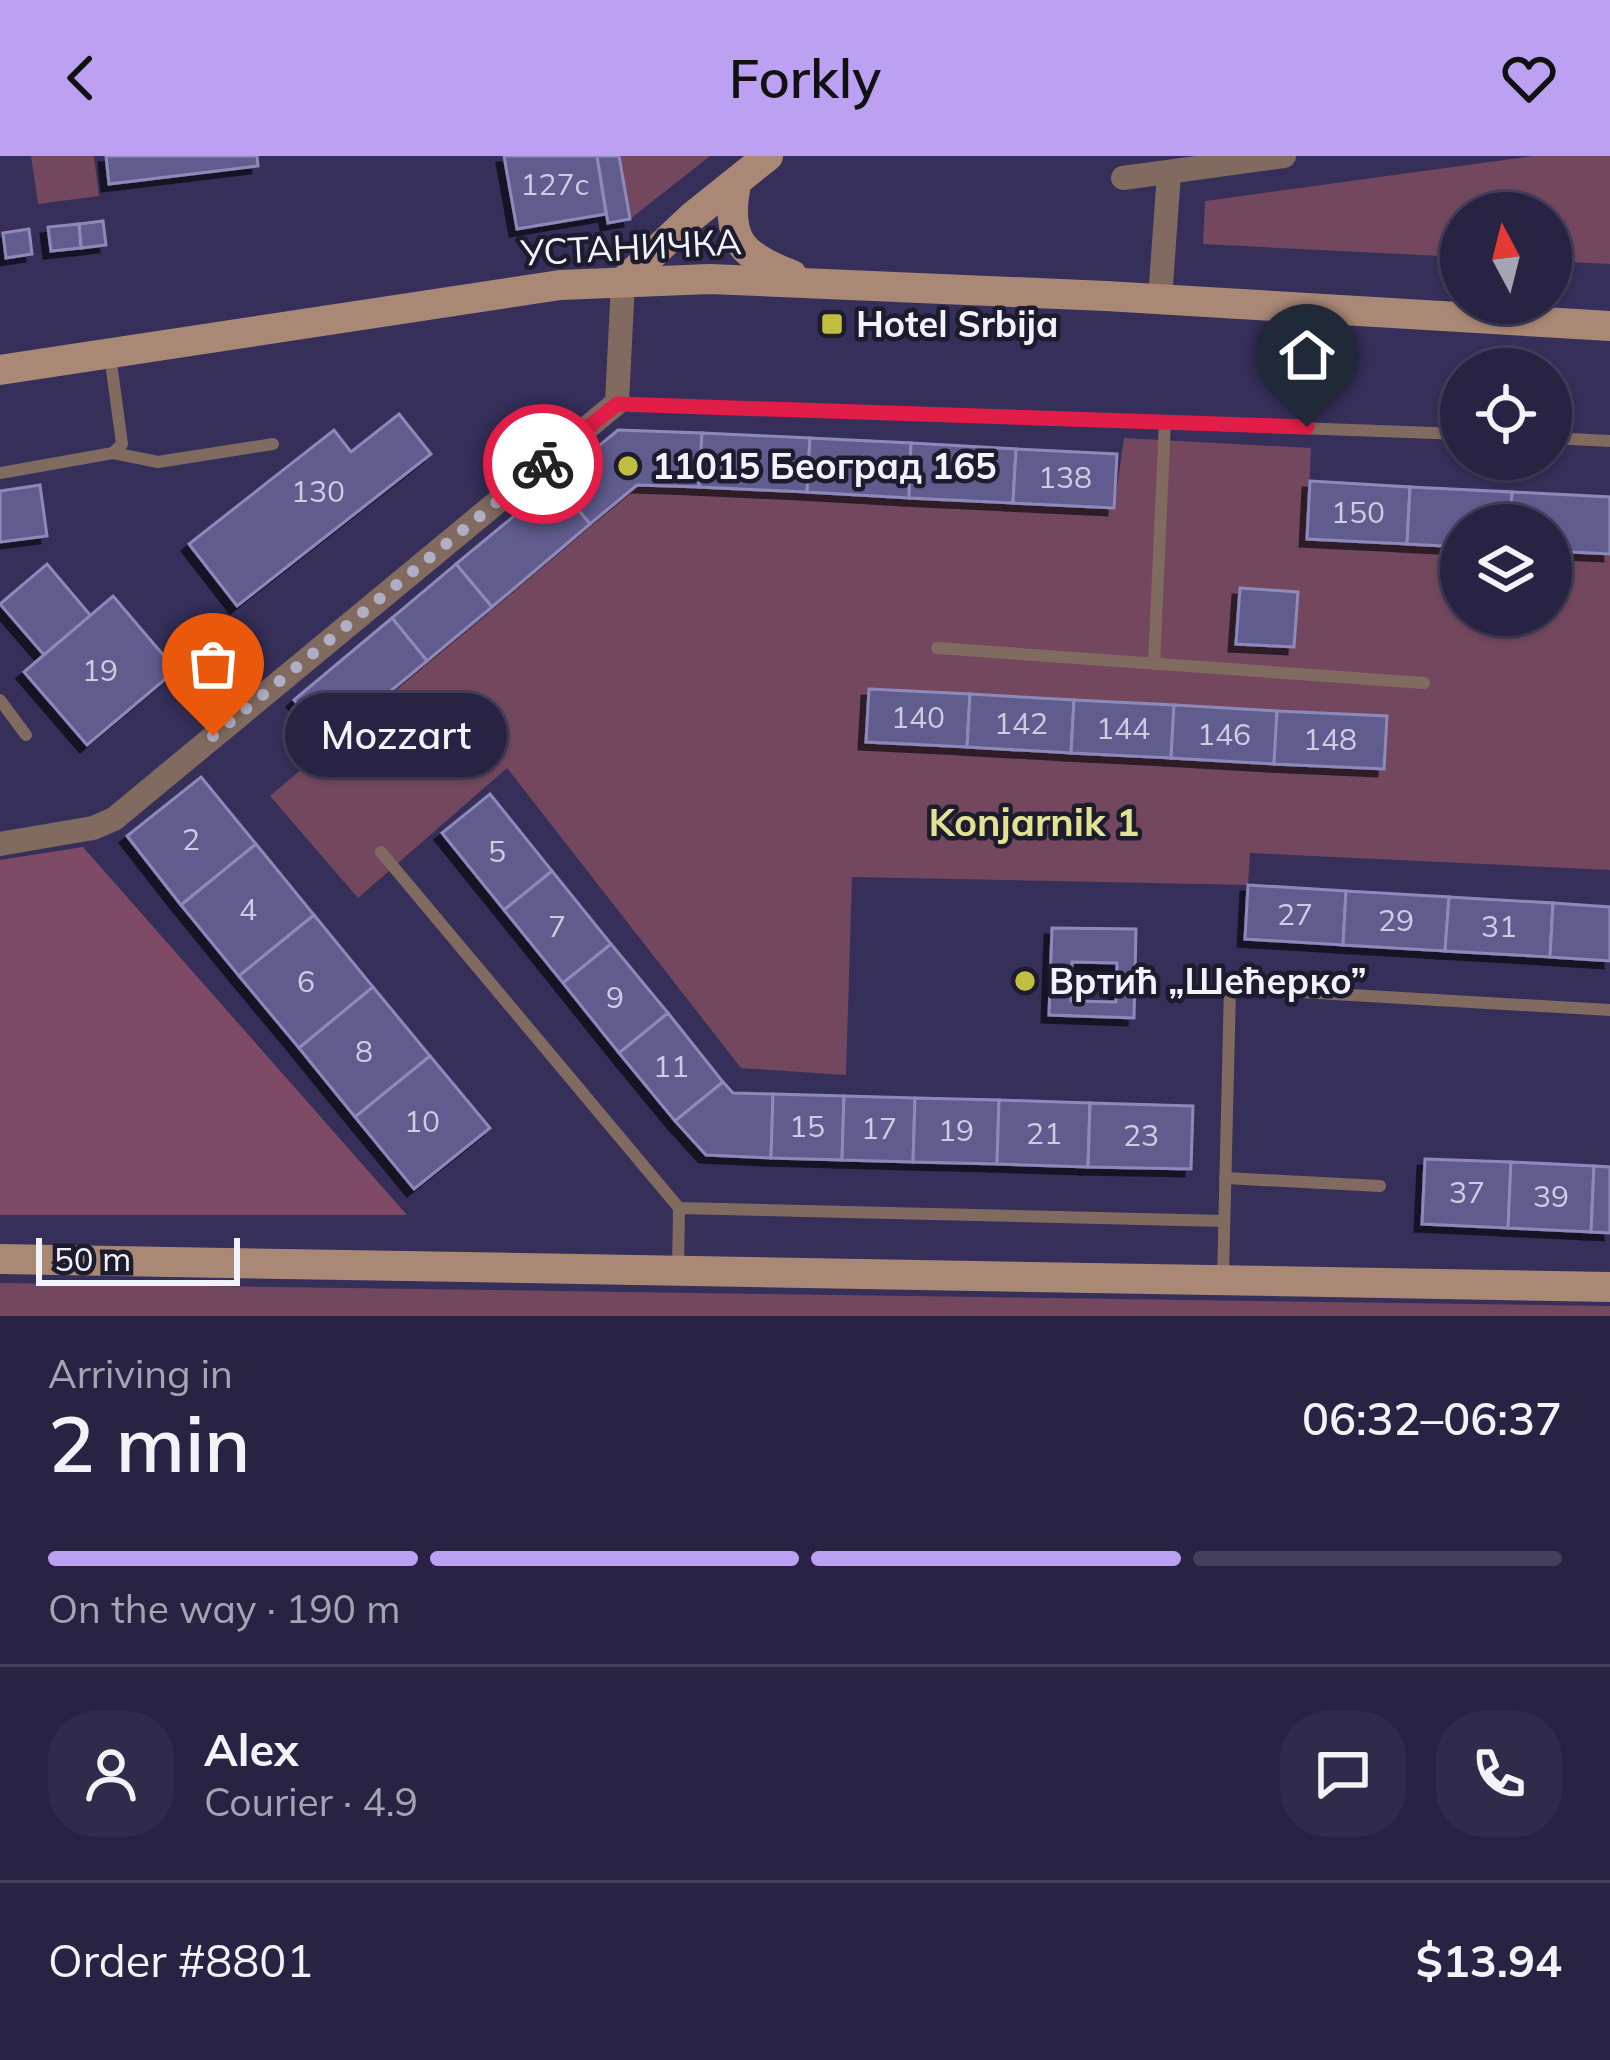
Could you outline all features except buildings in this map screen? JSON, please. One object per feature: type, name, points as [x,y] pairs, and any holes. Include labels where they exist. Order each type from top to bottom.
[{"type":"street","points":[[0,844],[93,828],[114,819],[617,404],[623,282],[693,216],[768,156]]},
{"type":"street","points":[[1123,178],[1284,156]]},
{"type":"street","points":[[1160,299],[1168,173]]},
{"type":"street","points":[[736,184],[733,226],[747,254],[809,282]]},
{"type":"street","name":"УСТАНИЧКА","points":[[0,370],[490,294],[623,282],[809,282],[1610,326]]},
{"type":"street","points":[[0,1259],[1610,1287]]},
{"type":"lane","points":[[110,354],[122,444],[113,452]]},
{"type":"lane","points":[[617,404],[1440,433]]},
{"type":"lane","points":[[1154,664],[1166,421]]},
{"type":"lane","points":[[1572,439],[1610,441]]},
{"type":"lane","points":[[0,473],[113,452],[158,463],[273,444]]},
{"type":"lane","points":[[937,648],[1424,683]]},
{"type":"lane","points":[[0,700],[26,734]]},
{"type":"lane","points":[[380,852],[679,1208],[678,1269]]},
{"type":"lane","points":[[1222,1278],[1230,988],[1610,1010]]},
{"type":"lane","points":[[1225,1178],[1380,1186]]},
{"type":"lane","points":[[679,1208],[1224,1221]]},
{"type":"shaded area","points":[[31,156],[94,156],[99,196],[38,204]]},
{"type":"shaded area","points":[[619,156],[710,156],[630,219]]},
{"type":"shaded area","points":[[1533,156],[1610,156],[1610,264],[1572,262],[1572,192],[1440,192],[1440,256],[1203,244],[1205,201]]},
{"type":"shaded area","points":[[1124,438],[1311,448],[1307,539],[1440,546],[1440,636],[1572,636],[1572,552],[1610,554],[1610,870],[1250,853],[1248,885],[852,877],[846,1075],[741,1068],[507,768],[358,898],[270,796],[637,485],[1114,508]]},
{"type":"shaded area","points":[[83,847],[407,1215],[0,1215],[0,860]]},
{"type":"shaded area","points":[[0,1283],[1610,1306],[1610,1316],[0,1316]]},
{"type":"way so far","points":[[213,736],[543,464]]},
{"type":"place","name":"Hotel Srbija","points":[[832,324]]},
{"type":"place","name":"11015 Београд 165","points":[[628,466]]},
{"type":"place","name":"Mozzart","points":[[213,736]]},
{"type":"place","name":"Вртић „Шећерко”","points":[[1025,981]]},
{"type":"district","name":"Konjarnik 1","points":[[1034,822]]},
{"type":"route","points":[[543,464],[617,404],[1307,427]]}]
